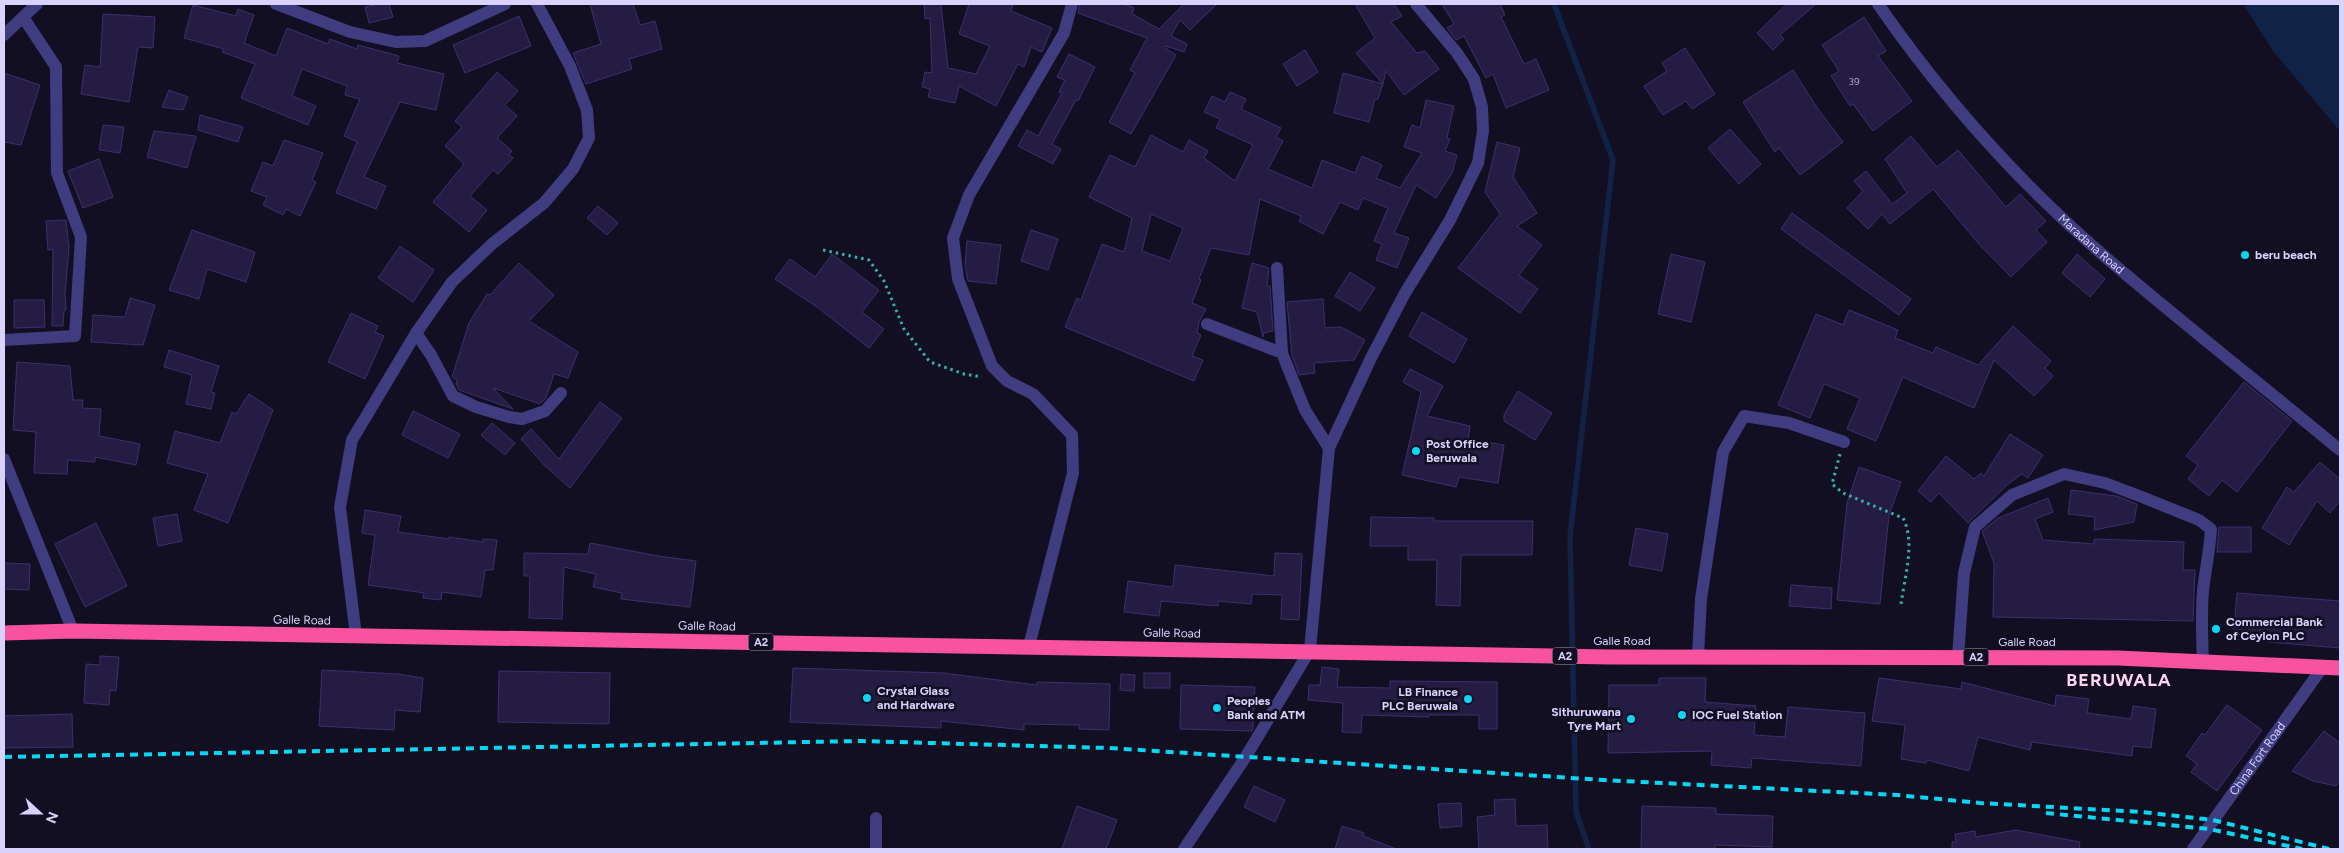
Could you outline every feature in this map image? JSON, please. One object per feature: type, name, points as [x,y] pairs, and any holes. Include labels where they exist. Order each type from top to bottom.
[{"type":"highway","name":"Galle Road","points":[[4,633],[74,632],[1310,650],[1611,657],[2118,658],[2340,668]]},
{"type":"street","points":[[6,29],[37,4]]},
{"type":"street","points":[[276,4],[350,32],[396,42],[425,41],[505,4]]},
{"type":"street","points":[[356,636],[340,507],[352,440],[416,333],[452,282],[492,244],[544,202],[573,169],[589,138],[587,110],[570,66],[537,4]]},
{"type":"street","points":[[1029,646],[1073,473],[1072,435],[1033,394],[1007,381],[992,366],[958,279],[953,238],[969,196],[1064,33],[1072,4]]},
{"type":"street","points":[[1184,849],[1245,758],[1310,650],[1329,448],[1371,358],[1405,292],[1450,220],[1478,163],[1483,131],[1482,107],[1474,79],[1458,53],[1416,4]]},
{"type":"street","name":"Maradana Road","points":[[1878,4],[1921,65],[1972,125],[2038,194],[2109,260],[2340,450]]},
{"type":"street","points":[[4,340],[76,336],[81,237],[57,173],[56,67],[23,17]]},
{"type":"street","points":[[1277,268],[1282,353],[1305,410],[1329,448]]},
{"type":"street","points":[[1207,324],[1282,353]]},
{"type":"street","points":[[416,333],[453,396],[476,407],[509,417],[522,418],[545,411],[561,393]]},
{"type":"street","points":[[1698,656],[1701,599],[1723,452],[1744,416],[1789,423],[1844,442]]},
{"type":"street","points":[[4,459],[74,632]]},
{"type":"street","points":[[1958,657],[1964,573],[1975,527],[2012,496],[2064,474],[2105,483],[2199,520],[2211,529],[2209,557],[2203,590],[2201,629],[2204,662]]},
{"type":"street","name":"China Fort Road","points":[[2193,849],[2322,668]]},
{"type":"street","points":[[876,818],[876,849]]},
{"type":"path","points":[[823,250],[870,260],[884,281],[904,328],[930,362],[964,374],[1007,381]]},
{"type":"path","points":[[1844,442],[1832,484],[1843,493],[1904,518],[1909,528],[1901,605]]},
{"type":"water","points":[[2243,4],[2340,4],[2340,131],[2273,51]]},
{"type":"building","points":[[389,4],[393,17],[369,23],[365,7]]},
{"type":"building","points":[[590,4],[633,4],[640,25],[655,21],[662,49],[629,59],[632,69],[586,84],[573,53],[601,44]]},
{"type":"building","points":[[924,4],[941,4],[948,68],[976,74],[990,46],[959,34],[969,4],[1013,4],[1011,11],[1052,28],[1042,52],[1031,47],[1024,67],[1018,64],[996,106],[959,86],[955,103],[928,97],[930,89],[922,87],[925,72],[932,73],[930,18],[925,19]]},
{"type":"building","points":[[1080,4],[1124,4],[1134,8],[1132,14],[1159,29],[1184,4],[1217,4],[1190,30],[1180,20],[1171,36],[1187,44],[1184,52],[1166,46],[1165,48],[1176,55],[1131,134],[1109,122],[1135,73],[1130,70],[1147,38],[1078,13]]},
{"type":"building","points":[[1355,4],[1394,4],[1402,16],[1391,22],[1417,53],[1425,51],[1439,69],[1404,95],[1386,71],[1383,84],[1356,53],[1375,38]]},
{"type":"building","points":[[1442,4],[1500,4],[1505,15],[1501,17],[1524,64],[1536,59],[1549,90],[1506,108],[1493,74],[1486,78],[1464,36],[1456,40],[1447,28],[1454,24]]},
{"type":"building","points":[[1787,4],[1816,4],[1780,35],[1784,39],[1773,50],[1757,33]]},
{"type":"building","points":[[193,5],[236,16],[238,9],[254,15],[244,43],[276,56],[287,28],[328,44],[330,39],[357,49],[358,45],[399,56],[397,63],[444,74],[436,110],[400,102],[364,177],[386,186],[376,209],[336,193],[357,142],[344,136],[360,99],[345,95],[347,86],[302,69],[292,96],[316,106],[308,125],[241,98],[255,64],[222,52],[224,49],[184,38]]},
{"type":"building","points":[[103,14],[155,17],[153,48],[138,47],[129,102],[81,94],[85,65],[100,67]]},
{"type":"building","points":[[519,16],[531,46],[465,73],[453,45]]},
{"type":"building","points":[[1864,17],[1886,51],[1878,56],[1912,101],[1873,131],[1853,104],[1850,106],[1831,76],[1839,71],[1822,45]]},
{"type":"building","points":[[1685,48],[1715,94],[1692,109],[1686,101],[1663,115],[1644,86],[1667,71],[1662,63]]},
{"type":"building","points":[[1305,50],[1318,72],[1297,86],[1283,64]]},
{"type":"building","points":[[1069,54],[1095,67],[1078,101],[1076,100],[1052,144],[1061,149],[1053,164],[1018,146],[1027,130],[1038,136],[1062,93],[1059,92],[1065,80],[1057,77]]},
{"type":"building","points":[[1793,70],[1818,109],[1843,142],[1800,175],[1779,148],[1775,152],[1743,102]]},
{"type":"building","points":[[497,72],[518,91],[505,105],[517,116],[497,138],[512,151],[509,155],[513,158],[498,174],[493,170],[470,196],[487,210],[469,232],[433,202],[464,164],[445,146],[462,127],[455,121]]},
{"type":"building","points":[[4,73],[40,85],[21,145],[4,142]]},
{"type":"building","points":[[1343,73],[1383,84],[1378,99],[1375,99],[1369,122],[1334,113]]},
{"type":"building","points":[[169,90],[188,97],[183,110],[162,107]]},
{"type":"building","points":[[1230,92],[1246,99],[1241,109],[1281,128],[1276,137],[1283,141],[1268,169],[1312,188],[1322,160],[1355,173],[1362,156],[1382,165],[1376,178],[1400,188],[1422,153],[1404,147],[1412,125],[1420,128],[1426,100],[1454,106],[1447,138],[1450,139],[1445,151],[1457,155],[1452,173],[1436,198],[1416,185],[1394,233],[1409,238],[1397,268],[1376,260],[1382,244],[1374,241],[1388,208],[1363,198],[1358,210],[1340,202],[1323,234],[1299,221],[1301,216],[1260,199],[1249,255],[1211,248],[1199,279],[1201,280],[1192,303],[1206,309],[1199,322],[1197,333],[1201,335],[1192,356],[1203,360],[1194,381],[1065,327],[1077,298],[1081,300],[1102,244],[1124,252],[1132,218],[1089,197],[1110,155],[1135,167],[1151,135],[1183,152],[1189,140],[1208,151],[1204,158],[1235,181],[1253,145],[1216,128],[1220,119],[1204,112],[1212,96],[1225,102]],"holes":[[[1151,214],[1183,228],[1170,261],[1142,251]]]},
{"type":"building","points":[[200,115],[243,127],[238,142],[198,130]]},
{"type":"building","points":[[103,125],[124,127],[120,153],[99,150]]},
{"type":"building","points":[[1730,129],[1761,164],[1739,184],[1708,148]]},
{"type":"building","points":[[154,131],[196,136],[187,168],[147,157]]},
{"type":"building","points":[[1911,136],[1937,167],[1958,150],[2006,207],[2020,194],[2046,221],[2036,230],[2047,242],[2011,277],[1978,243],[1933,189],[1890,224],[1882,214],[1868,229],[1847,208],[1863,191],[1854,181],[1866,171],[1892,204],[1907,193],[1885,159]]},
{"type":"building","points":[[284,140],[323,153],[312,180],[316,182],[300,216],[286,209],[283,215],[263,205],[267,197],[251,191],[263,162],[273,166]]},
{"type":"building","points":[[1497,142],[1520,148],[1513,177],[1537,213],[1517,226],[1542,245],[1519,275],[1538,289],[1520,313],[1458,268],[1500,214],[1485,192]]},
{"type":"building","points":[[99,159],[113,197],[83,208],[68,171]]},
{"type":"building","points":[[598,206],[618,223],[607,235],[587,218]]},
{"type":"building","points":[[1792,213],[1911,299],[1899,315],[1781,229]]},
{"type":"building","points":[[66,220],[69,248],[65,294],[66,310],[64,311],[63,326],[52,326],[53,249],[48,250],[46,221]]},
{"type":"building","points":[[192,230],[255,252],[246,282],[207,269],[199,299],[169,290]]},
{"type":"building","points":[[1031,230],[1058,239],[1048,270],[1021,261]]},
{"type":"building","points":[[967,241],[1001,245],[996,284],[968,281],[965,265]]},
{"type":"building","points":[[400,246],[434,270],[413,302],[378,278]]},
{"type":"building","points":[[832,254],[879,290],[862,312],[884,329],[869,348],[817,307],[775,279],[790,259],[815,277]]},
{"type":"building","points":[[1671,254],[1705,262],[1691,322],[1658,314]]},
{"type":"building","points":[[2077,254],[2105,279],[2090,297],[2062,273]]},
{"type":"building","points":[[519,263],[554,295],[529,321],[578,352],[568,378],[554,374],[546,398],[540,404],[493,388],[513,409],[459,390],[456,384],[457,380],[452,377],[469,323],[487,294],[490,295]]},
{"type":"building","points":[[1252,263],[1269,268],[1267,286],[1270,286],[1273,331],[1264,333],[1263,337],[1257,312],[1242,308]]},
{"type":"building","points":[[1350,272],[1375,288],[1360,311],[1335,296]]},
{"type":"building","points":[[130,298],[155,305],[143,345],[91,342],[93,315],[125,317]]},
{"type":"building","points":[[1323,299],[1325,328],[1341,327],[1365,340],[1354,360],[1314,363],[1315,373],[1299,375],[1292,355],[1287,302]]},
{"type":"building","points":[[14,300],[44,300],[45,327],[14,328]]},
{"type":"building","points":[[1849,310],[1898,330],[1895,338],[1933,353],[1936,347],[1978,365],[2013,326],[2051,361],[2045,368],[2053,376],[2034,396],[1994,360],[1974,408],[1903,377],[1876,441],[1847,429],[1860,398],[1824,384],[1810,418],[1778,405],[1816,314],[1843,325]]},
{"type":"building","points":[[1422,312],[1467,339],[1454,363],[1409,336]]},
{"type":"building","points":[[351,313],[378,326],[375,332],[384,336],[365,379],[328,362]]},
{"type":"building","points":[[169,350],[219,366],[211,392],[215,393],[211,409],[186,404],[192,375],[164,367]]},
{"type":"building","points":[[17,362],[70,366],[73,400],[83,400],[82,408],[101,409],[99,436],[140,444],[136,465],[95,457],[95,462],[68,460],[67,474],[34,473],[36,432],[13,430]]},
{"type":"building","points":[[1410,369],[1443,386],[1427,416],[1470,426],[1468,439],[1504,445],[1498,483],[1459,477],[1456,487],[1402,475],[1421,392],[1403,382]]},
{"type":"building","points":[[2244,382],[2292,421],[2237,492],[2222,480],[2209,496],[2188,479],[2198,465],[2186,456]]},
{"type":"building","points":[[1518,391],[1552,413],[1535,440],[1504,421],[1504,415]]},
{"type":"building","points":[[249,394],[273,410],[228,523],[194,510],[208,474],[167,463],[175,431],[220,443],[232,412],[236,414]]},
{"type":"building","points":[[600,402],[622,418],[570,488],[545,466],[521,439],[531,429],[559,459]]},
{"type":"building","points":[[413,411],[460,434],[448,458],[402,435]]},
{"type":"building","points":[[492,423],[515,443],[505,455],[481,435]]},
{"type":"building","points":[[2010,434],[2043,455],[2028,478],[2022,474],[2008,484],[1968,523],[1939,493],[1931,502],[1918,491],[1946,456],[1974,479],[1981,473],[1984,476]]},
{"type":"building","points":[[2320,462],[2340,479],[2340,501],[2330,513],[2317,501],[2289,545],[2262,528],[2287,487],[2294,492]]},
{"type":"building","points":[[1859,467],[1901,482],[1889,515],[1880,604],[1837,600],[1847,503]]},
{"type":"building","points":[[2071,490],[2116,496],[2137,504],[2134,522],[2094,530],[2095,517],[2068,514]]},
{"type":"building","points":[[2048,498],[2053,512],[2035,519],[2043,540],[2094,544],[2094,539],[2184,542],[2183,570],[2195,570],[2193,621],[1993,617],[1994,563],[1982,531],[1998,518]]},
{"type":"building","points":[[365,510],[401,516],[398,532],[483,542],[483,539],[497,540],[493,570],[485,570],[481,597],[442,592],[441,600],[423,598],[424,593],[368,585],[375,535],[362,533]]},
{"type":"building","points":[[177,514],[182,541],[158,546],[153,518]]},
{"type":"building","points":[[1371,517],[1434,518],[1434,521],[1533,521],[1532,555],[1461,555],[1460,606],[1436,605],[1437,560],[1408,560],[1408,546],[1370,546]]},
{"type":"building","points":[[96,523],[127,586],[85,607],[55,544]]},
{"type":"building","points":[[2219,527],[2251,527],[2251,552],[2217,552]]},
{"type":"building","points":[[1636,528],[1668,534],[1662,571],[1629,565]]},
{"type":"building","points":[[590,543],[696,561],[690,607],[621,599],[622,593],[593,587],[596,574],[564,567],[562,619],[529,618],[530,576],[524,576],[524,553],[588,554]]},
{"type":"building","points":[[1275,553],[1302,554],[1299,620],[1281,619],[1282,595],[1252,594],[1251,604],[1218,601],[1218,606],[1161,601],[1159,616],[1124,612],[1128,581],[1173,587],[1175,565],[1274,576]]},
{"type":"building","points":[[4,563],[30,564],[29,590],[4,589]]},
{"type":"building","points":[[1791,585],[1832,588],[1831,609],[1789,606]]},
{"type":"building","points":[[2237,593],[2340,601],[2340,648],[2233,639]]},
{"type":"building","points":[[100,656],[119,657],[116,691],[110,690],[109,705],[84,703],[86,664],[100,665]]},
{"type":"building","points":[[1322,667],[1339,669],[1337,687],[1390,688],[1390,681],[1497,682],[1497,729],[1479,729],[1479,715],[1429,715],[1429,717],[1362,715],[1361,733],[1342,732],[1343,703],[1308,700],[1309,685],[1320,685]]},
{"type":"building","points":[[793,668],[943,673],[1037,685],[1037,682],[1110,684],[1109,730],[1079,729],[1079,725],[1024,724],[1024,730],[941,721],[941,728],[790,722]]},
{"type":"building","points":[[322,670],[398,674],[423,678],[420,712],[395,710],[394,730],[319,726]]},
{"type":"building","points":[[499,671],[610,673],[609,724],[498,722]]},
{"type":"building","points":[[1144,673],[1170,673],[1170,688],[1144,688]]},
{"type":"building","points":[[1121,674],[1135,675],[1134,691],[1120,690]]},
{"type":"building","points":[[1659,678],[1706,678],[1705,702],[1756,706],[1754,735],[1785,737],[1788,707],[1865,713],[1861,766],[1752,758],[1751,768],[1711,765],[1712,751],[1608,753],[1609,685],[1659,685]]},
{"type":"building","points":[[1879,678],[1961,689],[1962,682],[2055,706],[2056,695],[2089,699],[2087,713],[2131,719],[2133,706],[2156,709],[2151,748],[2133,746],[2132,756],[2032,742],[2030,750],[1978,737],[1969,771],[1927,760],[1926,763],[1901,759],[1905,725],[1872,721]]},
{"type":"building","name":"Peoples Bank and ATM","points":[[1181,685],[1255,687],[1252,731],[1180,729]]},
{"type":"building","points":[[2227,705],[2262,730],[2217,791],[2191,772],[2197,764],[2186,756],[2202,733],[2205,735]]},
{"type":"building","points":[[72,714],[73,747],[4,748],[4,716]]},
{"type":"building","points":[[2324,731],[2340,743],[2340,781],[2336,786],[2313,781],[2292,771]]},
{"type":"building","points":[[1254,786],[1285,800],[1275,822],[1244,807]]},
{"type":"building","points":[[1515,799],[1516,826],[1547,825],[1548,849],[1479,849],[1477,817],[1495,815],[1494,800]]},
{"type":"building","points":[[1461,803],[1462,826],[1440,828],[1438,804]]},
{"type":"building","points":[[1077,806],[1117,820],[1106,849],[1062,849]]},
{"type":"building","points":[[1642,806],[1716,808],[1716,814],[1773,816],[1772,847],[1715,845],[1715,849],[1641,849]]},
{"type":"building","points":[[1342,826],[1364,833],[1363,836],[1396,849],[1335,849]]},
{"type":"building","points":[[2016,830],[2080,842],[2079,849],[1952,849],[1952,842],[1956,842],[1955,834],[1975,831],[1976,837]]},
{"type":"waterway","points":[[1554,4],[1613,160],[1570,536],[1576,812],[1589,849]]},
{"type":"railway","points":[[4,757],[861,741],[1109,748],[1603,780],[1897,795],[1980,803],[2142,812],[2213,820],[2329,849]]},
{"type":"railway","points":[[2046,813],[2209,829],[2302,849]]},
{"type":"place","name":"beru beach","points":[[2245,255]]},
{"type":"place","name":"Post Office Beruwala","points":[[1416,451]]},
{"type":"place","name":"Commercial Bank of Ceylon PLC","points":[[2216,629]]},
{"type":"place","name":"Crystal Glass and Hardware","points":[[867,698]]},
{"type":"place","name":"LB Finance PLC Beruwala","points":[[1468,699]]},
{"type":"place","name":"Peoples Bank and ATM","points":[[1217,708]]},
{"type":"place","name":"IOC Fuel Station","points":[[1682,715]]},
{"type":"place","name":"Sithuruwana Tyre Mart","points":[[1631,719]]},
{"type":"district","name":"BERUWALA","points":[[2119,680]]}]
